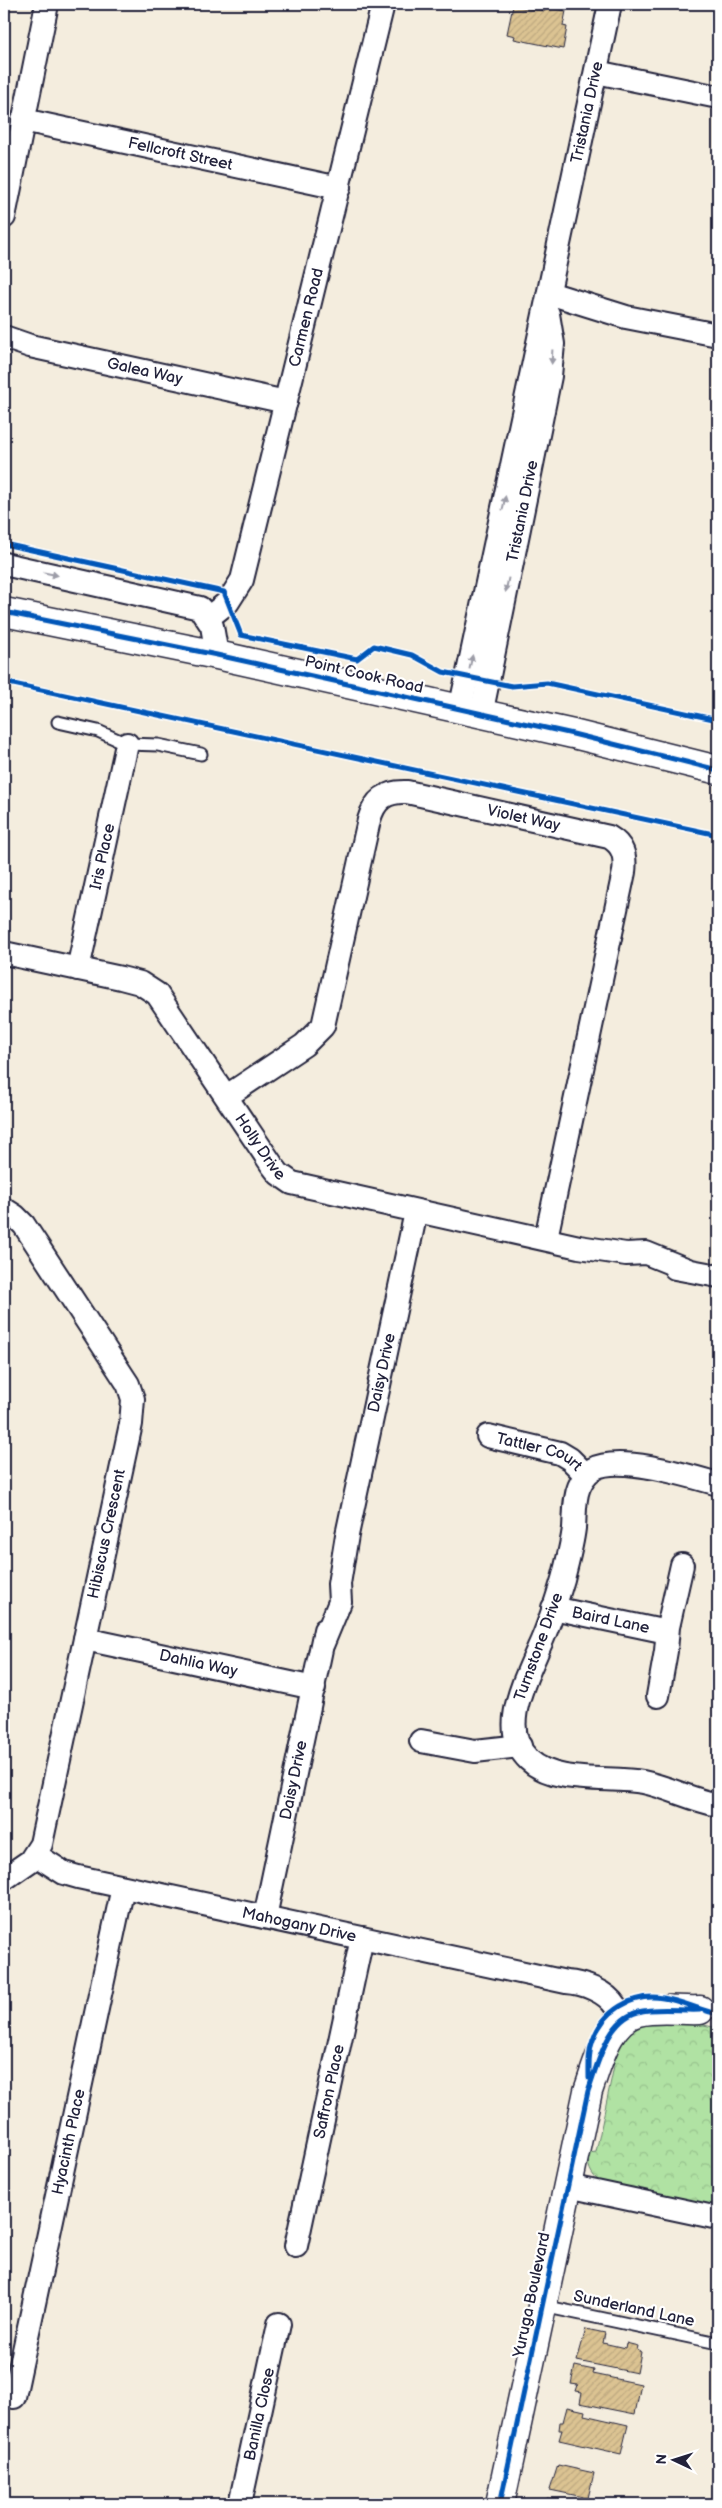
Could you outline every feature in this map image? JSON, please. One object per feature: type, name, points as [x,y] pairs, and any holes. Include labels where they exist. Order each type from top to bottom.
[{"type":"main road","name":"Point Cook Road","points":[[4,612],[217,655],[718,770]]},
{"type":"main road","points":[[614,2016],[624,2003],[649,1997],[671,2000],[709,2012]]},
{"type":"main road","name":"Yuruga Boulevard","points":[[500,2504],[588,2091],[592,2041],[614,2016]]},
{"type":"street","points":[[4,217],[47,4]]},
{"type":"street","name":"Carmen Road","points":[[208,618],[228,602],[242,580],[383,4]]},
{"type":"street","name":"Tristania Drive","points":[[470,712],[538,334],[548,301],[610,4]]},
{"type":"street","points":[[596,72],[718,97]]},
{"type":"street","name":"Fellcroft Street","points":[[23,120],[339,188]]},
{"type":"street","points":[[548,301],[718,335]]},
{"type":"street","name":"Galea Way","points":[[4,337],[30,346],[286,402]]},
{"type":"street","points":[[4,564],[200,608],[212,626],[217,655]]},
{"type":"street","name":"Iris Place","points":[[78,969],[127,744]]},
{"type":"street","name":"Violet Way","points":[[227,1096],[304,1045],[323,1026],[370,815],[381,797],[393,792],[407,792],[609,837],[620,846],[624,853],[624,872],[546,1238]]},
{"type":"street","name":"Holly Drive","points":[[4,953],[140,983],[157,994],[272,1166],[286,1180],[302,1187],[580,1246],[626,1254],[646,1253],[688,1270],[718,1276]]},
{"type":"street","name":"Hibiscus Crescent","points":[[4,1209],[24,1225],[128,1384],[133,1398],[131,1424],[44,1834],[36,1854]]},
{"type":"street","name":"Daisy Drive","points":[[266,1917],[323,1643],[329,1606],[329,1586],[347,1534],[416,1212]]},
{"type":"street","name":"Tattler Court","points":[[488,1436],[560,1453],[570,1459],[586,1474]]},
{"type":"street","points":[[586,1474],[597,1467],[611,1464],[660,1469],[718,1484]]},
{"type":"street","name":"Turnstone Drive","points":[[520,1746],[516,1724],[518,1699],[553,1608],[569,1554],[577,1494],[586,1474]]},
{"type":"street","name":"Baird Lane","points":[[658,1696],[668,1632],[682,1565]]},
{"type":"street","name":"Baird Lane","points":[[553,1608],[668,1632]]},
{"type":"street","name":"Dahlia Way","points":[[85,1639],[314,1688]]},
{"type":"street","points":[[421,1741],[475,1751],[520,1746],[530,1761],[550,1771],[579,1777],[644,1782],[718,1805]]},
{"type":"street","points":[[4,1879],[36,1854]]},
{"type":"street","name":"Mahogany Drive","points":[[36,1854],[64,1873],[566,1982],[614,2016]]},
{"type":"street","name":"Hyacinth Place","points":[[14,2397],[123,1887]]},
{"type":"street","name":"Saffron Place","points":[[296,2246],[362,1938]]},
{"type":"street","points":[[568,2186],[718,2218]]},
{"type":"street","name":"Banilla Close","points":[[240,2504],[279,2324]]},
{"type":"lane","points":[[58,722],[98,731],[127,744],[158,745],[201,754]]},
{"type":"lane","name":"Sunderland Lane","points":[[542,2306],[718,2343]]},
{"type":"green space","points":[[689,2022],[718,2028],[718,2209],[601,2183],[594,2177],[588,2162],[589,2153],[596,2152],[614,2066],[610,2061],[634,2023]]},
{"type":"building","points":[[513,6],[545,11],[546,7],[566,11],[563,26],[567,27],[563,49],[514,39],[515,36],[507,34]]},
{"type":"building","points":[[586,2329],[605,2333],[603,2343],[625,2348],[626,2343],[638,2346],[637,2350],[641,2352],[637,2373],[577,2361]]},
{"type":"building","points":[[575,2366],[594,2370],[593,2374],[641,2384],[635,2414],[580,2403],[582,2392],[576,2391],[578,2385],[571,2384]]},
{"type":"building","points":[[567,2407],[585,2411],[584,2415],[628,2425],[621,2454],[559,2440],[562,2430],[559,2430],[560,2422],[563,2422]]},
{"type":"building","points":[[558,2465],[594,2473],[588,2498],[550,2490]]},
{"type":"building","points":[[547,2498],[566,2502],[566,2504],[546,2504]]},
{"type":"cycle path","points":[[4,544],[224,592],[241,635],[357,659],[374,646],[412,655],[443,672],[512,686],[547,683],[718,720]]},
{"type":"cycle path","points":[[4,612],[217,655],[573,734],[718,770]]},
{"type":"cycle path","points":[[4,682],[718,835]]},
{"type":"cycle path","points":[[589,2078],[591,2045],[598,2030],[611,2013],[630,2001],[640,1998],[663,1998],[718,2014]]},
{"type":"cycle path","points":[[500,2504],[588,2091],[600,2056],[611,2033],[627,2017],[638,2012],[653,2010],[700,2010]]}]
